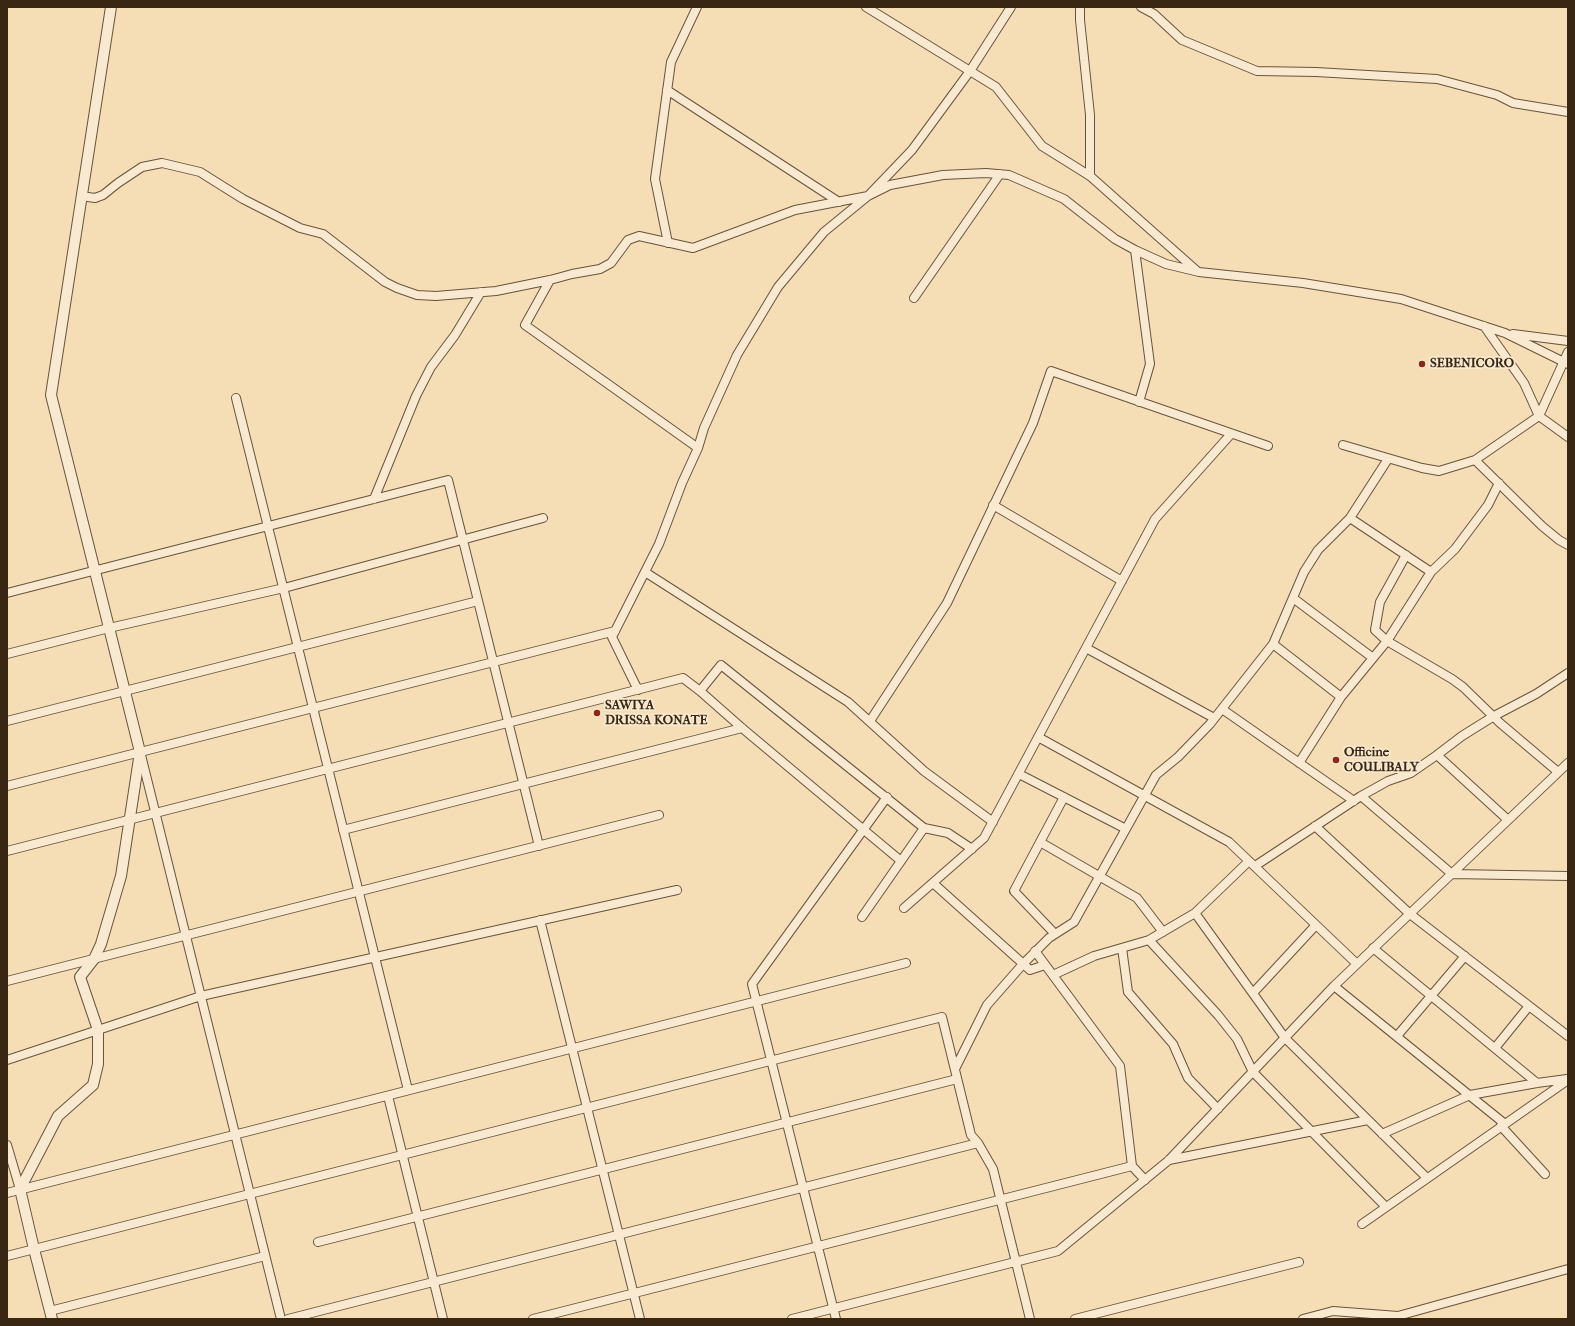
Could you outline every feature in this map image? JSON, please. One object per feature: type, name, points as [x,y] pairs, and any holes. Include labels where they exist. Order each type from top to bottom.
[{"type":"street","points":[[111,7],[51,395],[281,1319]]},
{"type":"street","points":[[668,243],[655,179],[671,62],[697,7]]},
{"type":"street","points":[[866,7],[996,87],[1042,146],[1090,176],[1200,272]]},
{"type":"street","points":[[638,690],[612,637],[659,544],[682,483],[698,448],[704,428],[737,356],[778,288],[824,232],[868,196],[912,150],[970,71],[1011,7]]},
{"type":"street","points":[[1080,7],[1090,115],[1090,176]]},
{"type":"street","points":[[1141,7],[1154,14],[1182,40],[1257,71],[1316,72],[1437,79],[1497,95],[1513,103],[1568,112]]},
{"type":"street","points":[[667,90],[839,202]]},
{"type":"street","points":[[81,196],[95,198],[103,195],[142,167],[156,164],[162,163],[200,172],[242,199],[300,228],[323,234],[385,282],[417,295],[436,296],[496,291],[600,268],[611,262],[628,240],[639,236],[694,248],[795,210],[868,196],[890,185],[943,175],[986,173],[1009,175],[1064,199],[1115,239],[1166,264],[1200,272],[1303,283],[1401,298],[1505,333],[1566,363]]},
{"type":"street","points":[[914,298],[1000,174]]},
{"type":"street","points":[[1135,250],[1150,364],[1139,402]]},
{"type":"street","points":[[550,280],[525,325],[698,448]]},
{"type":"street","points":[[374,499],[416,396],[428,373],[455,335],[481,292]]},
{"type":"street","points":[[1484,326],[1524,383],[1539,416],[1568,437]]},
{"type":"street","points":[[1505,333],[1568,341]]},
{"type":"street","points":[[1343,445],[1388,459],[1439,471],[1475,460],[1539,416],[1566,363],[1568,352]]},
{"type":"street","points":[[870,721],[947,603],[1032,423],[1052,371],[1268,446]]},
{"type":"street","points":[[236,398],[408,1090]]},
{"type":"street","points":[[904,908],[984,838],[1155,519],[1231,434]]},
{"type":"street","points":[[955,1068],[987,1005],[1035,951],[1055,934],[1074,922],[1156,775],[1178,757],[1214,718],[1273,644],[1304,572],[1318,550],[1350,518],[1388,459]]},
{"type":"street","points":[[1475,460],[1542,526],[1559,540],[1568,545]]},
{"type":"street","points":[[7,593],[448,480],[538,846]]},
{"type":"street","points":[[1299,763],[1341,697],[1387,641],[1431,572],[1456,548],[1488,505],[1499,483]]},
{"type":"street","points":[[993,506],[1122,581]]},
{"type":"street","points":[[7,654],[109,628],[284,588],[462,538],[543,518]]},
{"type":"street","points":[[1350,518],[1431,572]]},
{"type":"street","points":[[1406,555],[1380,602],[1375,630],[1387,641],[1452,679],[1474,696],[1494,716],[1558,772]]},
{"type":"street","points":[[645,572],[848,702],[924,771],[993,822]]},
{"type":"street","points":[[1293,598],[1373,658]]},
{"type":"street","points":[[7,721],[478,601]]},
{"type":"street","points":[[7,786],[615,631]]},
{"type":"street","points":[[1273,644],[1341,697]]},
{"type":"street","points":[[1086,648],[1214,718]]},
{"type":"street","points":[[700,691],[722,665],[924,828],[948,833],[972,849]]},
{"type":"street","points":[[1053,975],[1094,956],[1149,940],[1163,932],[1195,912],[1252,863],[1315,826],[1361,796],[1388,781],[1411,773],[1437,756],[1462,736],[1494,716],[1536,694],[1568,673]]},
{"type":"street","points":[[7,851],[683,678],[901,861]]},
{"type":"street","points":[[1222,709],[1354,801]]},
{"type":"street","points":[[343,830],[742,728]]},
{"type":"street","points":[[1038,737],[1229,842],[1357,964]]},
{"type":"street","points":[[20,1189],[58,1116],[93,1085],[98,1064],[98,1030],[80,977],[94,959],[101,944],[121,876],[140,752]]},
{"type":"street","points":[[1437,756],[1508,820]]},
{"type":"street","points":[[792,1319],[1058,1251],[1169,1160],[1334,986],[1568,763]]},
{"type":"street","points":[[1018,774],[1126,829]]},
{"type":"street","points":[[1361,796],[1452,874],[1568,876]]},
{"type":"street","points":[[836,1319],[752,984],[887,797]]},
{"type":"street","points":[[1055,934],[1014,891],[1064,797]]},
{"type":"street","points":[[7,981],[659,815]]},
{"type":"street","points":[[1315,826],[1410,914],[1568,1036]]},
{"type":"street","points":[[862,917],[924,828]]},
{"type":"street","points":[[1040,842],[1138,898],[1163,932]]},
{"type":"street","points":[[933,883],[1030,970],[1045,965]]},
{"type":"street","points":[[7,1060],[201,996],[677,890]]},
{"type":"street","points":[[1195,912],[1285,1038],[1427,1178]]},
{"type":"street","points":[[540,920],[640,1319]]},
{"type":"street","points":[[1253,993],[1316,925]]},
{"type":"street","points":[[1149,940],[1218,1015],[1237,1039],[1253,1072],[1386,1207]]},
{"type":"street","points":[[1122,948],[1128,992],[1173,1044],[1188,1078],[1218,1109]]},
{"type":"street","points":[[1373,948],[1538,1083]]},
{"type":"street","points":[[1035,951],[1120,1066],[1132,1166],[1145,1180]]},
{"type":"street","points":[[1397,1036],[1465,956]]},
{"type":"street","points":[[7,1193],[906,963]]},
{"type":"street","points":[[1334,986],[1470,1095],[1503,1125],[1545,1174]]},
{"type":"street","points":[[1495,1048],[1529,1006]]},
{"type":"street","points":[[7,1256],[942,1017],[971,1135],[978,1143],[993,1169],[1030,1319]]},
{"type":"street","points":[[318,1242],[957,1079]]},
{"type":"street","points":[[1382,1134],[1470,1095],[1568,1079]]},
{"type":"street","points":[[1362,1224],[1568,1079]]},
{"type":"street","points":[[388,1096],[443,1319]]},
{"type":"street","points":[[1169,1160],[1368,1120]]},
{"type":"street","points":[[288,1319],[978,1143]]},
{"type":"street","points":[[7,1145],[20,1189],[51,1315],[265,1256]]},
{"type":"street","points":[[532,1319],[1132,1166]]},
{"type":"street","points":[[1075,1319],[1299,1262]]},
{"type":"street","points":[[1303,1319],[1333,1311],[1398,1316],[1568,1269]]},
{"type":"place","name":"SEBENICORO","points":[[1422,364]]},
{"type":"place","name":"SAWIYA DRISSA KONATE","points":[[597,713]]},
{"type":"place","name":"Officine COULIBALY","points":[[1336,760]]}]
